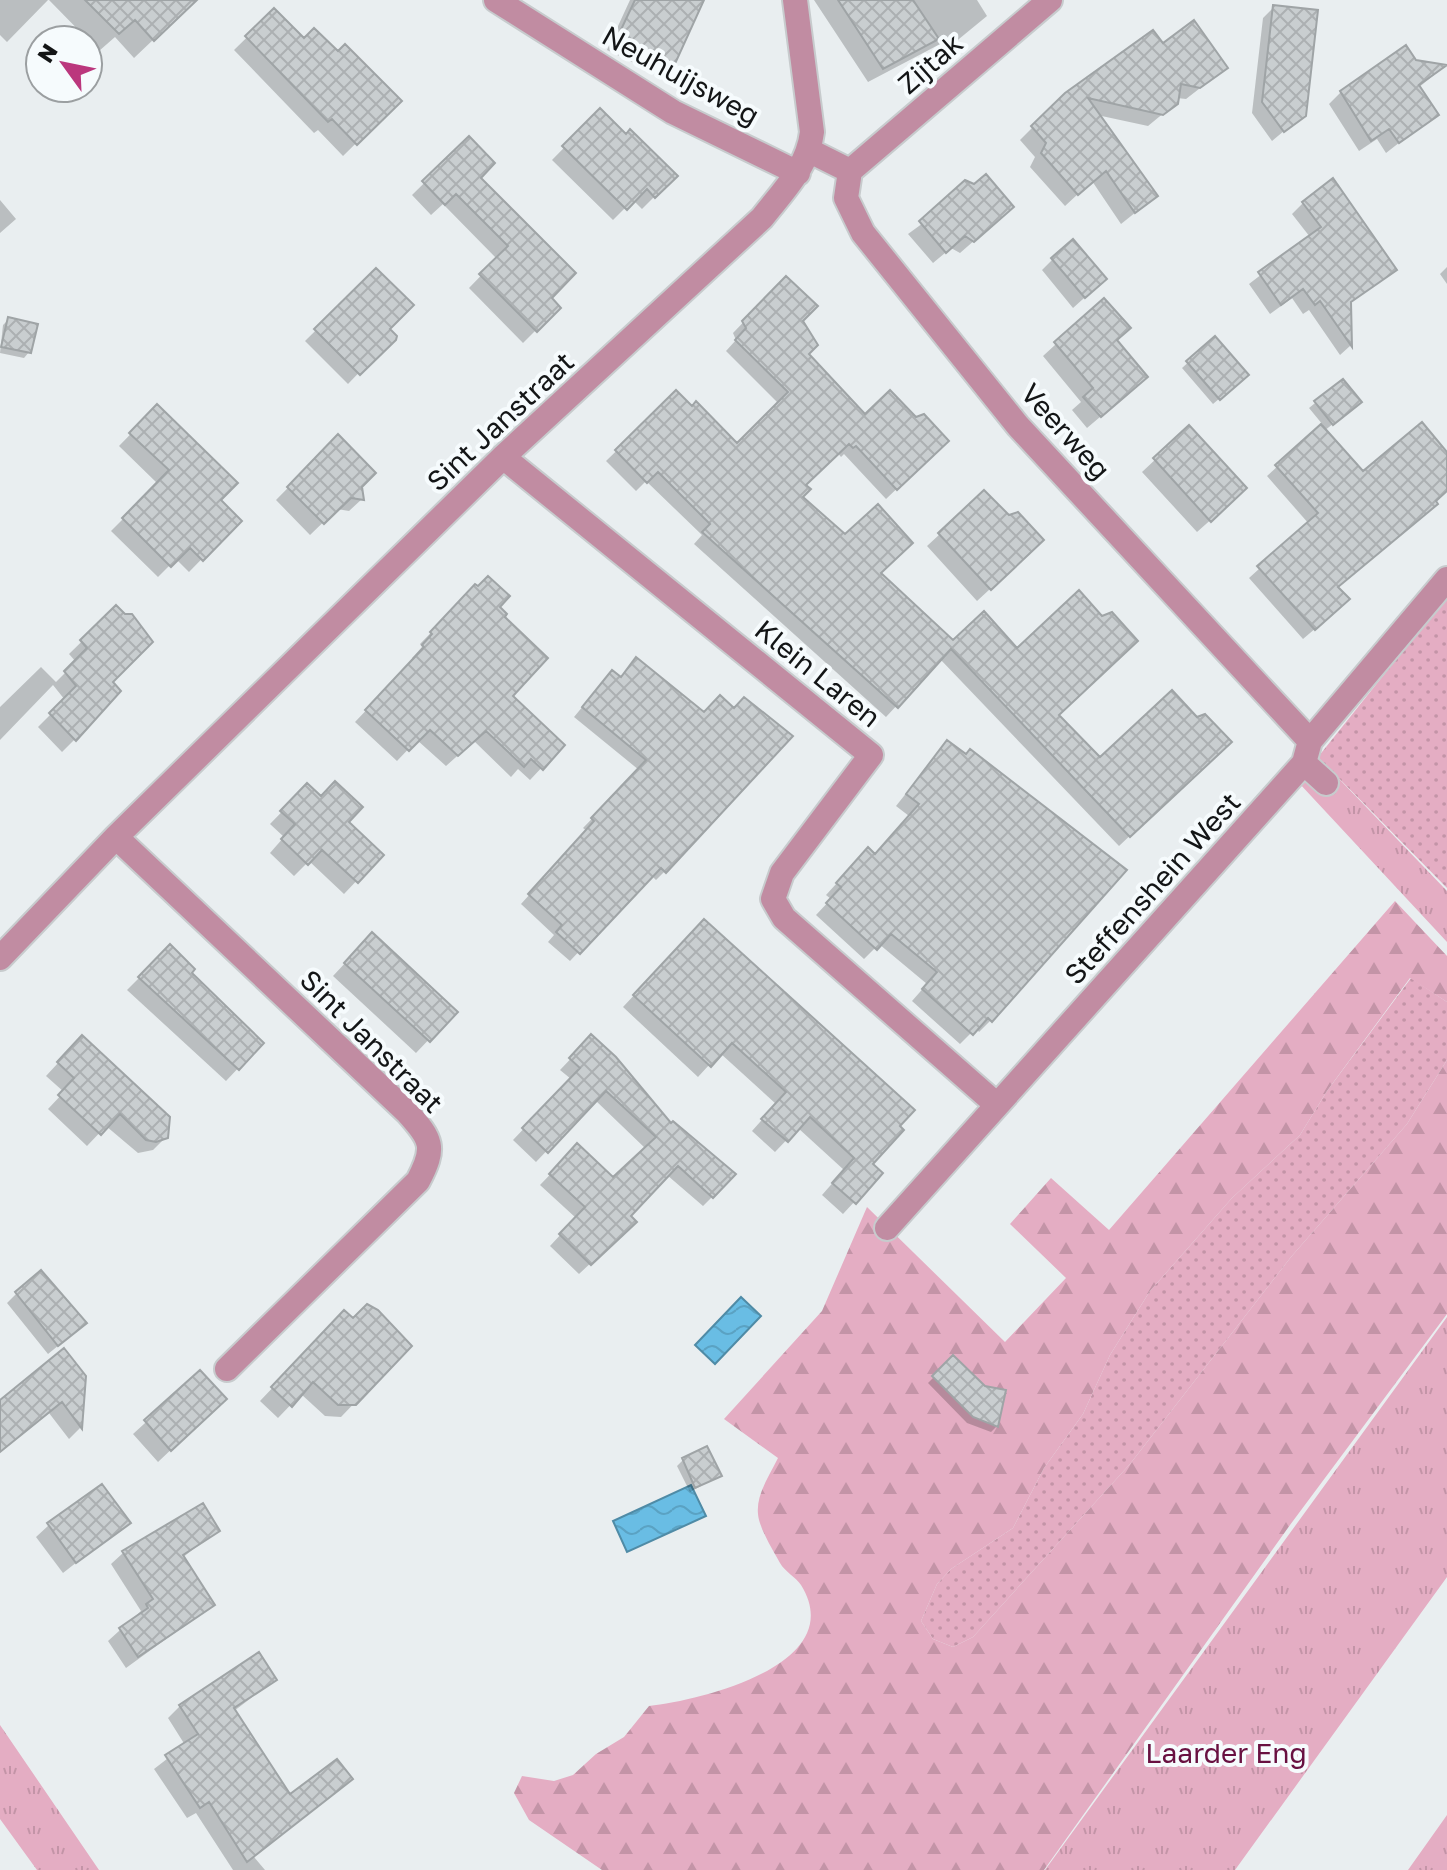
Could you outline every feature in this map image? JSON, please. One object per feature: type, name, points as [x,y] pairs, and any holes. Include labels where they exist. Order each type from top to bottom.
[{"type":"street","name":"Neuhuijsweg","points":[[496,0],[673,112],[798,173]]},
{"type":"street","name":"Sint Janstraat","points":[[0,958],[116,837],[503,457],[762,218],[798,173],[810,151],[812,132],[795,0]]},
{"type":"street","name":"Zijtak","points":[[850,171],[1050,0]]},
{"type":"street","points":[[810,151],[850,171]]},
{"type":"street","name":"Veerweg","points":[[850,171],[846,198],[863,233],[1018,426],[1307,752],[1326,783]]},
{"type":"street","name":"Klein Laren","points":[[503,457],[871,755],[782,873],[773,899],[784,918],[997,1105]]},
{"type":"street","name":"Steffenshein West","points":[[887,1228],[1307,752],[1447,579]]},
{"type":"street","name":"Sint Janstraat","points":[[116,837],[427,1134],[431,1156],[418,1181],[227,1369]]},
{"type":"green space","points":[[1447,596],[1447,888],[1318,757]]},
{"type":"green space","points":[[1318,757],[1447,891],[1447,942],[1299,783]]},
{"type":"green space","points":[[1395,901],[1447,956],[1447,1002],[1410,978],[1327,1091],[1300,1135],[1232,1198],[1150,1291],[1110,1355],[1083,1414],[1044,1468],[1013,1528],[951,1569],[937,1584],[921,1621],[933,1639],[953,1647],[973,1637],[1130,1464],[1291,1257],[1407,1124],[1447,1060],[1447,1314],[1290,1525],[1044,1870],[602,1870],[529,1820],[514,1793],[522,1776],[554,1781],[573,1775],[596,1754],[624,1737],[649,1706],[702,1696],[763,1673],[788,1656],[805,1636],[811,1613],[801,1585],[780,1563],[758,1514],[761,1493],[778,1458],[724,1419],[822,1311],[867,1207],[1005,1342],[1066,1278],[1010,1224],[1051,1178],[1109,1230]]},
{"type":"green space","points":[[1411,978],[1447,1002],[1447,1060],[1407,1124],[1291,1257],[1130,1464],[973,1637],[953,1647],[933,1639],[921,1621],[937,1584],[951,1569],[1013,1528],[1044,1468],[1083,1414],[1110,1355],[1150,1291],[1232,1198],[1300,1135],[1327,1091]]},
{"type":"green space","name":"Laarder Eng","points":[[1447,1317],[1447,1577],[1235,1870],[1045,1870]]},
{"type":"green space","points":[[0,1725],[99,1870],[37,1870],[0,1819]]},
{"type":"green space","points":[[1447,1815],[1447,1870],[1408,1870]]},
{"type":"water","points":[[741,1297],[761,1316],[715,1364],[695,1345]]},
{"type":"water","points":[[691,1485],[706,1516],[627,1552],[613,1521]]},
{"type":"building","points":[[85,0],[197,0],[154,41],[135,20],[119,34]]},
{"type":"building","points":[[635,0],[704,0],[674,66],[617,38]]},
{"type":"building","points":[[838,0],[913,0],[939,39],[883,69]]},
{"type":"building","points":[[1273,5],[1318,10],[1306,116],[1284,132],[1262,102]]},
{"type":"building","points":[[274,8],[304,38],[314,28],[338,51],[345,44],[402,101],[357,145],[332,119],[328,122],[245,36]]},
{"type":"building","points":[[1194,20],[1228,68],[1200,88],[1181,84],[1178,104],[1163,115],[1088,98],[1158,196],[1135,213],[1106,171],[1078,195],[1041,153],[1046,143],[1031,126],[1065,93],[1153,30],[1163,43]]},
{"type":"building","points":[[1406,45],[1416,60],[1447,65],[1419,85],[1439,115],[1399,143],[1389,129],[1371,141],[1340,91]]},
{"type":"building","points":[[600,108],[626,134],[630,129],[678,176],[655,198],[647,189],[627,210],[562,146]]},
{"type":"building","points":[[469,136],[495,163],[481,178],[576,273],[552,298],[561,308],[537,332],[479,274],[508,246],[456,194],[445,205],[422,181]]},
{"type":"building","points":[[986,174],[1014,207],[974,242],[965,236],[946,253],[919,221],[965,180],[974,184]]},
{"type":"building","points":[[1333,178],[1397,270],[1351,302],[1352,347],[1320,301],[1315,305],[1303,289],[1281,305],[1258,272],[1321,227],[1302,202]]},
{"type":"building","points":[[1073,239],[1107,279],[1085,298],[1051,258]]},
{"type":"building","points":[[376,268],[414,305],[390,329],[397,336],[396,340],[360,375],[314,329]]},
{"type":"building","points":[[786,276],[818,306],[803,321],[818,345],[809,354],[865,414],[890,390],[916,417],[924,414],[949,441],[897,490],[856,446],[853,448],[849,444],[806,485],[811,489],[803,497],[845,534],[878,504],[913,543],[881,573],[953,640],[984,611],[1017,648],[1079,590],[1102,616],[1112,612],[1138,641],[1059,715],[1100,757],[1172,690],[1197,717],[1205,714],[1232,742],[1130,837],[951,649],[898,708],[702,532],[710,524],[658,472],[647,483],[615,450],[676,390],[692,406],[696,401],[737,443],[788,392],[735,340],[746,328],[742,321]]},
{"type":"building","points":[[1104,298],[1131,328],[1117,340],[1148,377],[1101,417],[1083,397],[1093,388],[1054,342]]},
{"type":"building","points":[[8,317],[38,324],[31,353],[1,347]]},
{"type":"building","points":[[1215,336],[1249,375],[1220,400],[1186,361]]},
{"type":"building","points":[[1343,379],[1362,402],[1333,425],[1314,401]]},
{"type":"building","points":[[157,404],[238,483],[221,500],[242,521],[203,561],[190,548],[171,567],[122,518],[169,470],[129,433]]},
{"type":"building","points":[[1422,422],[1447,452],[1447,491],[1436,501],[1438,504],[1338,587],[1350,599],[1315,630],[1257,566],[1318,513],[1275,465],[1321,424],[1363,471]]},
{"type":"building","points":[[1189,425],[1247,488],[1211,522],[1153,458]]},
{"type":"building","points":[[338,434],[376,473],[362,487],[364,500],[351,498],[324,524],[287,487]]},
{"type":"building","points":[[984,490],[1009,515],[1018,512],[1044,540],[991,590],[938,533]]},
{"type":"building","points":[[488,576],[510,596],[500,607],[507,614],[505,617],[548,658],[513,696],[565,745],[543,770],[531,759],[524,767],[486,731],[458,756],[430,730],[409,751],[365,710],[424,647],[422,645],[432,634],[430,632],[475,584],[478,586]]},
{"type":"building","points":[[116,605],[125,614],[132,614],[153,642],[113,682],[121,691],[76,741],[49,713],[76,686],[64,671],[87,648],[80,640]]},
{"type":"building","points":[[636,657],[704,712],[720,695],[734,708],[744,697],[793,736],[666,873],[661,868],[580,954],[556,932],[562,925],[528,894],[594,821],[591,818],[646,760],[582,707],[612,670],[621,677]]},
{"type":"building","points":[[947,740],[966,754],[970,749],[1127,870],[992,1022],[988,1018],[973,1035],[922,989],[937,972],[891,934],[877,950],[826,903],[841,887],[836,883],[868,847],[875,854],[919,804],[906,794]]},
{"type":"building","points":[[335,781],[363,807],[349,822],[384,855],[358,883],[322,850],[308,865],[281,839],[295,824],[280,811],[307,783],[321,796]]},
{"type":"building","points":[[704,919],[915,1110],[900,1126],[904,1130],[873,1164],[883,1173],[856,1204],[832,1183],[854,1158],[810,1117],[788,1142],[761,1119],[786,1092],[732,1043],[711,1067],[633,995]]},
{"type":"building","points":[[372,932],[458,1012],[430,1042],[344,963]]},
{"type":"building","points":[[170,944],[195,969],[192,973],[264,1043],[239,1070],[138,977]]},
{"type":"building","points":[[591,1034],[616,1057],[671,1123],[673,1121],[736,1174],[713,1198],[678,1166],[631,1216],[637,1222],[591,1265],[559,1234],[585,1207],[549,1174],[577,1143],[613,1177],[656,1137],[606,1091],[548,1153],[522,1128],[580,1068],[569,1058]]},
{"type":"building","points":[[82,1035],[170,1117],[168,1138],[156,1142],[146,1140],[120,1114],[101,1135],[58,1095],[74,1078],[57,1062]]},
{"type":"building","points":[[41,1270],[87,1323],[58,1346],[15,1292]]},
{"type":"building","points":[[367,1304],[378,1310],[412,1346],[356,1405],[338,1405],[313,1382],[292,1407],[271,1387],[344,1310],[353,1318]]},
{"type":"building","points":[[64,1348],[86,1376],[82,1429],[62,1402],[0,1452],[0,1400]]},
{"type":"building","points":[[953,1355],[985,1386],[1006,1390],[998,1427],[973,1417],[932,1376]]},
{"type":"building","points":[[200,1370],[227,1399],[171,1451],[144,1420]]},
{"type":"building","points":[[707,1446],[722,1476],[695,1488],[682,1458]]},
{"type":"building","points":[[102,1484],[131,1523],[76,1563],[47,1523]]},
{"type":"building","points":[[203,1503],[220,1531],[183,1555],[215,1605],[138,1657],[119,1628],[148,1608],[146,1604],[153,1599],[122,1551]]},
{"type":"building","points":[[259,1652],[277,1680],[234,1708],[290,1794],[337,1759],[353,1779],[247,1862],[209,1802],[200,1808],[165,1755],[198,1734],[179,1705]]}]
